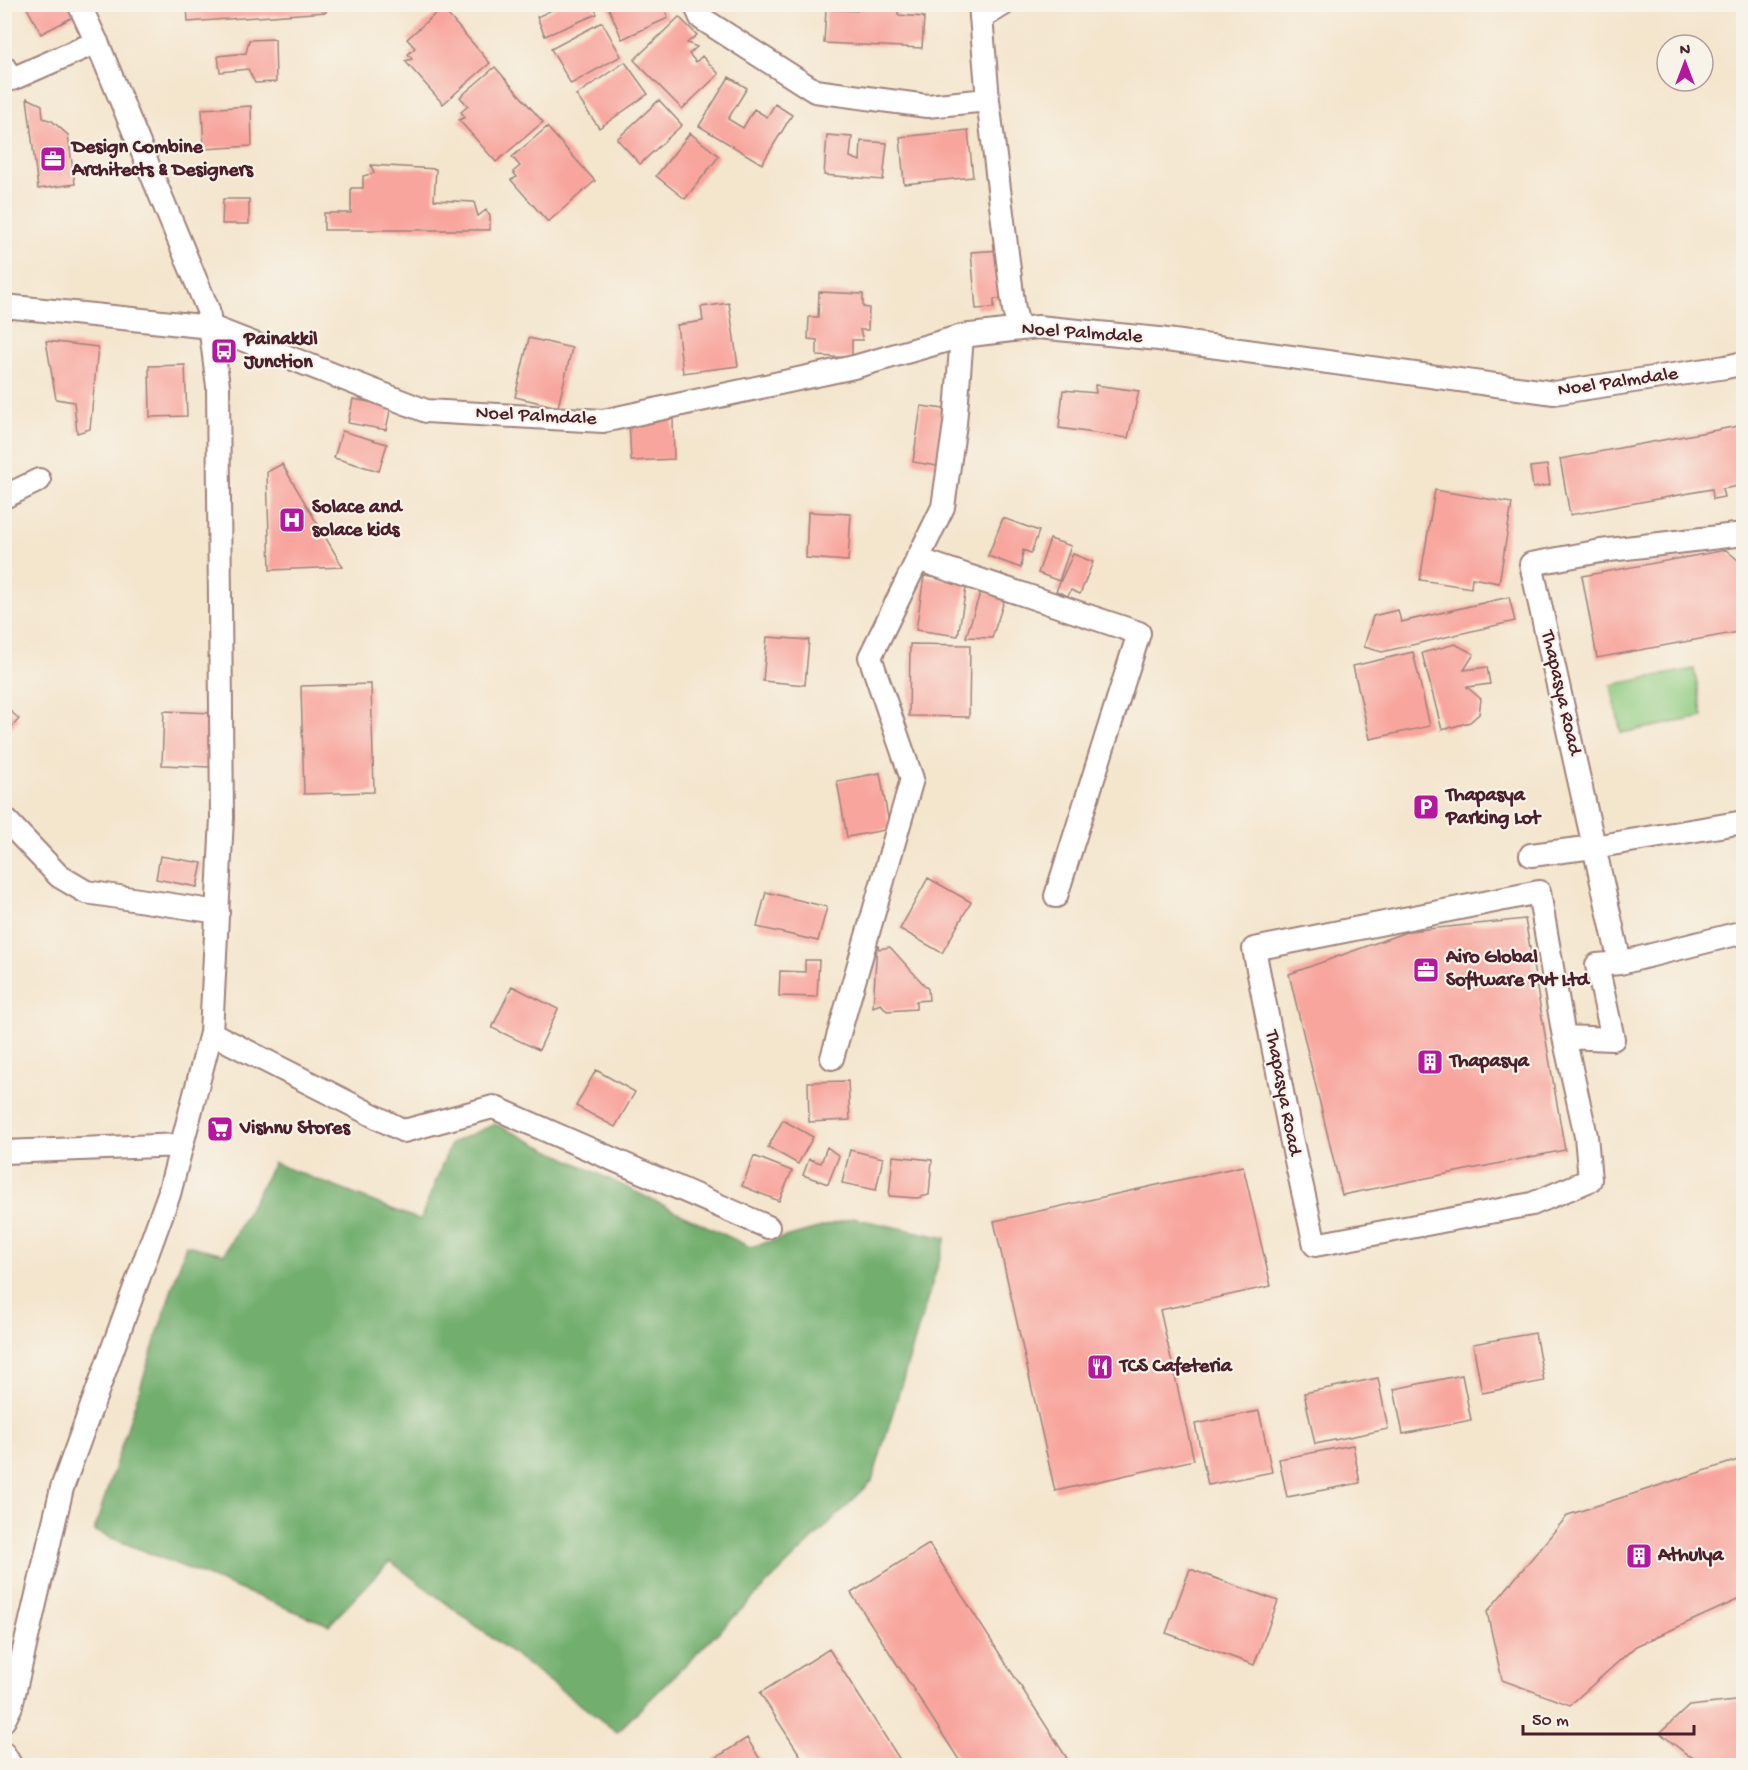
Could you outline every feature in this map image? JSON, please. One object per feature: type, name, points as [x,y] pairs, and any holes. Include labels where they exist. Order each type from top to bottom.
[{"type":"street","points":[[4,1720],[11,1706],[62,1488],[169,1194],[182,1145],[211,1034],[218,912],[222,818],[218,386],[208,309],[79,4]]},
{"type":"street","points":[[695,4],[701,18],[815,91],[927,106],[988,100]]},
{"type":"street","points":[[1004,4],[980,11],[988,100],[1014,310],[1019,328]]},
{"type":"street","points":[[4,67],[12,79],[97,42]]},
{"type":"street","name":"Noel Palmdale","points":[[4,306],[210,327],[426,411],[603,421],[854,367],[962,336],[1038,327],[1159,339],[1554,393],[1743,363]]},
{"type":"street","points":[[832,1058],[912,779],[870,657],[943,507],[955,424],[962,336]]},
{"type":"street","points":[[4,497],[39,480]]},
{"type":"street","name":"Thapasya Road","points":[[1620,963],[1531,564],[1601,551],[1743,534]]},
{"type":"street","points":[[917,559],[1139,633],[1056,896]]},
{"type":"street","points":[[4,818],[59,876],[86,892],[218,912]]},
{"type":"street","points":[[1531,855],[1743,822]]},
{"type":"street","name":"Thapasya Road","points":[[1539,892],[1564,1037],[1586,1137],[1590,1179],[1532,1204],[1315,1245],[1291,1138],[1254,949],[1539,892]]},
{"type":"street","points":[[1564,1037],[1613,1039],[1597,965],[1620,963],[1743,932]]},
{"type":"street","points":[[211,1034],[404,1131],[493,1107],[768,1227]]},
{"type":"street","points":[[4,1152],[182,1145]]},
{"type":"street","points":[[4,1754],[11,1766]]},
{"type":"green space","points":[[1694,669],[1703,717],[1621,733],[1611,685]]},
{"type":"green space","points":[[495,1124],[750,1247],[853,1218],[946,1238],[872,1481],[617,1732],[390,1561],[329,1625],[94,1531],[186,1245],[224,1254],[274,1163],[420,1220],[451,1143]]},
{"type":"building","points":[[25,4],[69,4],[75,16],[41,34]]},
{"type":"building","points":[[187,4],[326,4],[326,12],[188,22]]},
{"type":"building","points":[[554,4],[593,4],[597,14],[545,36],[537,17],[556,8]]},
{"type":"building","points":[[607,4],[663,4],[668,18],[622,39]]},
{"type":"building","points":[[857,4],[899,4],[898,15],[924,17],[922,48],[824,43],[826,9],[857,11]]},
{"type":"building","points":[[442,8],[490,63],[443,104],[405,61],[412,59],[408,54],[415,48],[407,39]]},
{"type":"building","points":[[679,17],[697,35],[687,43],[697,47],[689,54],[696,62],[702,56],[719,74],[682,109],[634,60]]},
{"type":"building","points":[[602,22],[621,56],[571,84],[551,49]]},
{"type":"building","points":[[275,39],[276,82],[255,83],[248,69],[220,72],[218,56],[246,53],[249,40]]},
{"type":"building","points":[[625,62],[648,94],[599,128],[576,95]]},
{"type":"building","points":[[495,67],[543,122],[496,162],[459,120],[465,117],[461,112],[468,106],[460,97]]},
{"type":"building","points":[[729,77],[747,88],[728,119],[743,128],[754,109],[767,117],[775,104],[792,115],[762,164],[699,126]]},
{"type":"building","name":"Design Combine Architects & Designers","points":[[27,98],[42,105],[43,118],[52,121],[68,135],[75,184],[38,189]]},
{"type":"building","points":[[659,100],[682,125],[640,164],[617,139]]},
{"type":"building","points":[[251,106],[252,146],[204,149],[202,109]]},
{"type":"building","points":[[547,127],[595,181],[548,222],[511,180],[517,177],[513,172],[520,166],[512,157]]},
{"type":"building","points":[[968,130],[973,177],[904,184],[900,137]]},
{"type":"building","points":[[690,133],[719,156],[685,199],[656,176]]},
{"type":"building","points":[[827,135],[852,137],[850,157],[860,161],[861,141],[887,143],[883,180],[824,175]]},
{"type":"building","points":[[371,165],[436,169],[434,200],[474,202],[478,216],[486,210],[490,216],[490,230],[324,230],[324,213],[351,213],[351,188],[363,188],[363,176],[374,173]]},
{"type":"building","points":[[223,199],[249,199],[249,224],[222,224]]},
{"type":"building","points":[[1002,250],[1005,299],[994,299],[994,308],[976,309],[971,252]]},
{"type":"building","points":[[819,292],[863,294],[863,307],[869,308],[868,330],[860,330],[863,340],[852,340],[852,358],[817,356],[817,340],[808,339],[809,317],[818,317]]},
{"type":"building","points":[[729,303],[738,366],[683,373],[677,325],[703,321],[701,307]]},
{"type":"building","points":[[529,338],[572,348],[558,407],[515,397]]},
{"type":"building","points":[[46,341],[98,347],[90,429],[77,433],[74,402],[56,399]]},
{"type":"building","points":[[185,365],[187,416],[150,417],[149,366]]},
{"type":"building","points":[[1095,385],[1139,391],[1128,438],[1059,428],[1063,390],[1096,393]]},
{"type":"building","points":[[353,399],[391,406],[386,430],[348,423]]},
{"type":"building","points":[[921,406],[952,410],[943,467],[913,462]]},
{"type":"building","points":[[673,419],[674,459],[631,461],[629,420]]},
{"type":"building","points":[[1744,425],[1744,485],[1722,489],[1724,497],[1713,499],[1712,489],[1570,515],[1560,459]]},
{"type":"building","points":[[342,431],[387,444],[379,471],[334,458]]},
{"type":"building","name":"Solace and solace kids","points":[[282,464],[343,567],[270,570],[267,472]]},
{"type":"building","points":[[1547,465],[1550,485],[1533,488],[1530,467]]},
{"type":"building","points":[[1435,490],[1512,503],[1499,583],[1472,578],[1471,588],[1420,580]]},
{"type":"building","points":[[808,512],[851,514],[848,561],[806,558]]},
{"type":"building","points":[[1003,518],[1039,531],[1031,553],[1023,550],[1021,568],[988,556]]},
{"type":"building","points":[[1050,539],[1071,546],[1059,581],[1038,573]]},
{"type":"building","points":[[1726,550],[1744,565],[1744,631],[1597,658],[1582,576]]},
{"type":"building","points":[[1073,554],[1093,562],[1080,594],[1071,590],[1068,596],[1056,591]]},
{"type":"building","points":[[924,576],[967,582],[958,636],[916,630]]},
{"type":"building","points":[[981,590],[1005,598],[992,638],[966,637]]},
{"type":"building","points":[[1509,597],[1515,621],[1382,652],[1364,647],[1373,616],[1398,610],[1401,622]]},
{"type":"building","points":[[767,637],[809,640],[805,685],[763,681]]},
{"type":"building","points":[[910,644],[970,645],[969,717],[909,716]]},
{"type":"building","points":[[1455,644],[1474,654],[1464,670],[1487,667],[1490,684],[1467,687],[1481,699],[1479,714],[1470,722],[1442,730],[1422,653]]},
{"type":"building","points":[[1413,652],[1430,726],[1370,739],[1353,666]]},
{"type":"building","points":[[371,684],[374,792],[304,794],[301,686]]},
{"type":"building","points":[[4,705],[19,719],[4,735]]},
{"type":"building","points":[[164,711],[212,713],[210,767],[162,765]]},
{"type":"building","points":[[880,773],[890,829],[847,837],[837,781]]},
{"type":"building","points":[[160,856],[202,863],[197,887],[156,879]]},
{"type":"building","points":[[928,878],[971,902],[942,953],[900,929]]},
{"type":"building","points":[[766,892],[827,907],[818,941],[757,927]]},
{"type":"building","name":"Thapasya","points":[[1525,919],[1565,1150],[1342,1195],[1289,974],[1409,931]]},
{"type":"building","points":[[877,943],[879,949],[890,947],[928,989],[929,1000],[916,1001],[916,1009],[887,1011],[881,1004],[873,1007]]},
{"type":"building","points":[[805,960],[819,960],[817,997],[779,996],[780,971],[805,972]]},
{"type":"building","points":[[512,986],[558,1009],[539,1050],[492,1028]]},
{"type":"building","points":[[596,1070],[635,1092],[615,1127],[576,1106]]},
{"type":"building","points":[[848,1081],[850,1120],[809,1122],[808,1082]]},
{"type":"building","points":[[783,1120],[813,1137],[798,1164],[768,1147]]},
{"type":"building","points":[[827,1147],[839,1156],[828,1184],[803,1175],[809,1159],[821,1163]]},
{"type":"building","points":[[850,1150],[883,1158],[876,1190],[842,1183]]},
{"type":"building","points":[[754,1156],[792,1171],[779,1201],[742,1186]]},
{"type":"building","points":[[893,1156],[932,1160],[929,1195],[917,1198],[889,1196]]},
{"type":"building","name":"TCS Cafeteria","points":[[1243,1166],[1271,1286],[1160,1310],[1194,1460],[1055,1491],[994,1221]]},
{"type":"building","points":[[1535,1333],[1544,1381],[1482,1393],[1473,1344]]},
{"type":"building","points":[[1462,1375],[1471,1420],[1403,1434],[1394,1389]]},
{"type":"building","points":[[1378,1378],[1388,1429],[1315,1444],[1304,1393]]},
{"type":"building","points":[[1259,1411],[1272,1472],[1208,1485],[1195,1424]]},
{"type":"building","points":[[1353,1445],[1360,1483],[1287,1497],[1279,1459]]},
{"type":"building","name":"Athulya","points":[[1744,1458],[1744,1597],[1636,1646],[1570,1705],[1502,1680],[1487,1612],[1568,1515]]},
{"type":"building","points":[[929,1544],[1072,1766],[963,1766],[851,1593]]},
{"type":"building","points":[[1190,1569],[1278,1601],[1254,1665],[1166,1633]]},
{"type":"building","points":[[829,1649],[904,1766],[807,1766],[760,1693]]},
{"type":"building","points":[[1744,1700],[1744,1766],[1724,1766],[1689,1756],[1660,1733],[1689,1706]]},
{"type":"building","points":[[747,1738],[764,1766],[703,1766]]},
{"type":"place","name":"Design Combine Architects & Designers","points":[[53,159]]},
{"type":"place","name":"Painakkil Junction","points":[[224,351]]},
{"type":"place","name":"Solace and solace kids","points":[[292,520]]},
{"type":"place","name":"Thapasya Parking Lot","points":[[1426,807]]},
{"type":"place","name":"Airo Global Software Pvt Ltd","points":[[1426,970]]},
{"type":"place","name":"Thapasya","points":[[1430,1062]]},
{"type":"place","name":"Vishnu Stores","points":[[220,1129]]},
{"type":"place","name":"TCS Cafeteria","points":[[1100,1367]]},
{"type":"place","name":"Athulya","points":[[1639,1556]]}]
